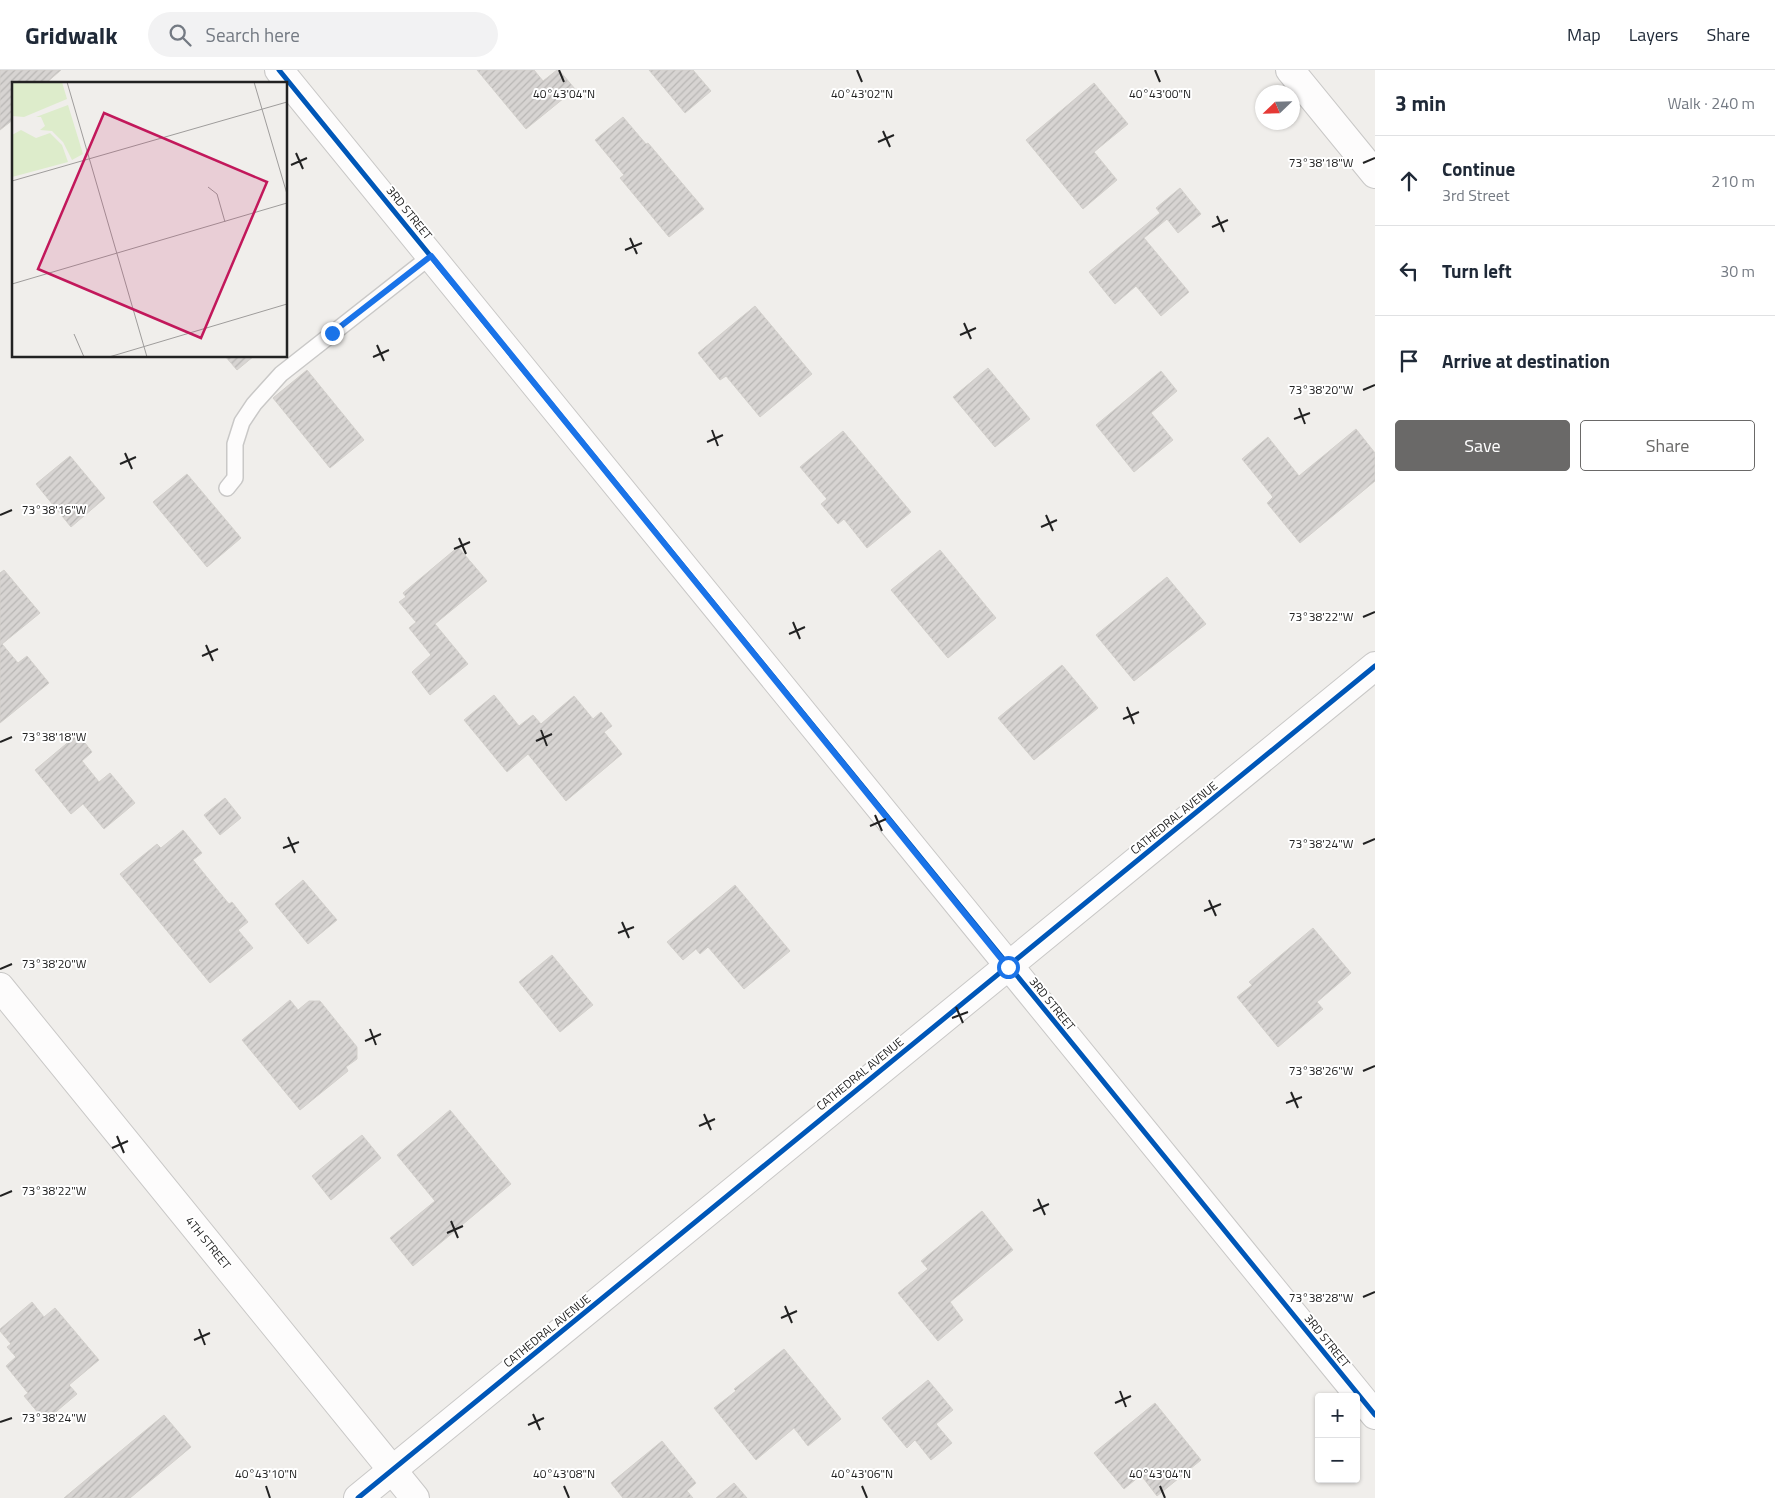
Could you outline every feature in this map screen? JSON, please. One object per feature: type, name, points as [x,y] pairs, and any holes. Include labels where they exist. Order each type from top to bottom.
[{"type":"street","name":"3RD STREET","points":[[279,70],[1008,967],[1375,1415]]},
{"type":"street","points":[[1290,70],[1375,174]]},
{"type":"street","name":"CATHEDRAL AVENUE","points":[[358,1498],[1375,666]]},
{"type":"street","name":"4TH STREET","points":[[0,987],[415,1498]]},
{"type":"lane","points":[[227,488],[235,478],[235,444],[242,422],[254,404],[281,374],[431,256]]},
{"type":"building","points":[[0,70],[61,70],[47,82],[12,82],[12,121],[0,130]]},
{"type":"building","points":[[477,70],[534,70],[543,81],[559,70],[575,89],[526,129]]},
{"type":"building","points":[[649,70],[693,70],[711,91],[685,113]]},
{"type":"building","points":[[1094,83],[1128,124],[1094,152],[1117,180],[1083,209],[1026,140]]},
{"type":"building","points":[[623,117],[646,144],[648,143],[704,209],[669,237],[620,178],[624,175],[595,140]]},
{"type":"building","points":[[1180,188],[1201,214],[1178,233],[1167,219],[1144,238],[1189,292],[1161,316],[1136,286],[1115,304],[1089,272],[1160,213],[1156,208]]},
{"type":"building","points":[[755,306],[812,374],[760,417],[726,376],[720,380],[698,353]]},
{"type":"building","points":[[227,358],[252,358],[237,370]]},
{"type":"building","points":[[988,368],[1030,419],[995,447],[953,397]]},
{"type":"building","points":[[307,370],[364,440],[330,468],[273,398]]},
{"type":"building","points":[[1161,371],[1177,391],[1151,413],[1173,440],[1134,472],[1096,425]]},
{"type":"building","points":[[1356,429],[1375,453],[1375,481],[1300,543],[1267,503],[1273,497],[1242,459],[1268,437],[1299,476]]},
{"type":"building","points":[[843,431],[911,512],[867,548],[844,519],[838,524],[821,504],[827,499],[800,467]]},
{"type":"building","points":[[70,456],[105,498],[71,527],[36,484]]},
{"type":"building","points":[[187,474],[241,538],[207,567],[153,502]]},
{"type":"building","points":[[458,547],[487,581],[435,624],[468,664],[430,695],[412,672],[431,655],[409,628],[416,622],[399,602],[406,597],[403,593]]},
{"type":"building","points":[[940,550],[996,618],[948,658],[891,590]]},
{"type":"building","points":[[4,570],[40,613],[2,644],[18,663],[27,656],[49,683],[0,723],[0,573]]},
{"type":"building","points":[[1167,577],[1206,624],[1134,681],[1096,635]]},
{"type":"building","points":[[1062,665],[1098,708],[1034,760],[998,718]]},
{"type":"building","points":[[494,695],[519,726],[533,715],[541,724],[574,696],[593,719],[601,712],[612,726],[604,732],[622,754],[566,801],[528,754],[507,772],[464,720]]},
{"type":"building","points":[[78,734],[92,752],[82,761],[99,782],[110,773],[135,803],[104,829],[83,804],[71,814],[35,770]]},
{"type":"building","points":[[225,798],[241,818],[220,835],[204,815]]},
{"type":"building","points":[[183,830],[202,853],[193,860],[229,904],[232,902],[248,922],[238,930],[253,948],[210,983],[120,874],[157,844],[161,848]]},
{"type":"building","points":[[303,880],[337,920],[308,944],[275,904]]},
{"type":"building","points":[[735,885],[790,951],[744,989],[708,947],[700,954],[696,949],[683,960],[667,942]]},
{"type":"building","points":[[1313,928],[1351,973],[1317,1002],[1323,1009],[1278,1047],[1237,997],[1252,985],[1249,982]]},
{"type":"building","points":[[552,955],[593,1005],[560,1032],[519,982]]},
{"type":"building","points":[[290,1000],[298,1010],[309,1001],[320,1001],[357,1047],[357,1059],[346,1067],[348,1071],[300,1110],[242,1040]]},
{"type":"building","points":[[450,1110],[511,1184],[413,1266],[390,1238],[435,1201],[397,1155]]},
{"type":"building","points":[[362,1135],[381,1158],[331,1200],[312,1176]]},
{"type":"building","points":[[982,1211],[1013,1250],[950,1302],[963,1320],[938,1341],[898,1293],[928,1269],[921,1261]]},
{"type":"building","points":[[32,1302],[44,1317],[55,1308],[99,1360],[69,1385],[77,1394],[45,1421],[24,1396],[28,1393],[6,1366],[16,1357],[7,1347],[11,1344],[0,1331]]},
{"type":"building","points":[[784,1349],[841,1419],[808,1446],[794,1428],[756,1460],[714,1408],[736,1391],[734,1389]]},
{"type":"building","points":[[928,1380],[953,1410],[936,1424],[952,1443],[931,1460],[915,1440],[907,1448],[882,1418]]},
{"type":"building","points":[[1155,1403],[1201,1460],[1157,1496],[1141,1475],[1124,1489],[1094,1453]]},
{"type":"building","points":[[164,1415],[191,1447],[130,1498],[64,1498]]},
{"type":"building","points":[[662,1441],[696,1483],[687,1491],[693,1498],[623,1498],[611,1483]]},
{"type":"building","points":[[734,1483],[747,1498],[716,1498]]},
{"type":"cycle path","points":[[279,70],[1375,1415]]},
{"type":"cycle path","points":[[358,1498],[1375,666]]},
{"type":"route","points":[[332,333],[431,256],[1008,967]]}]
